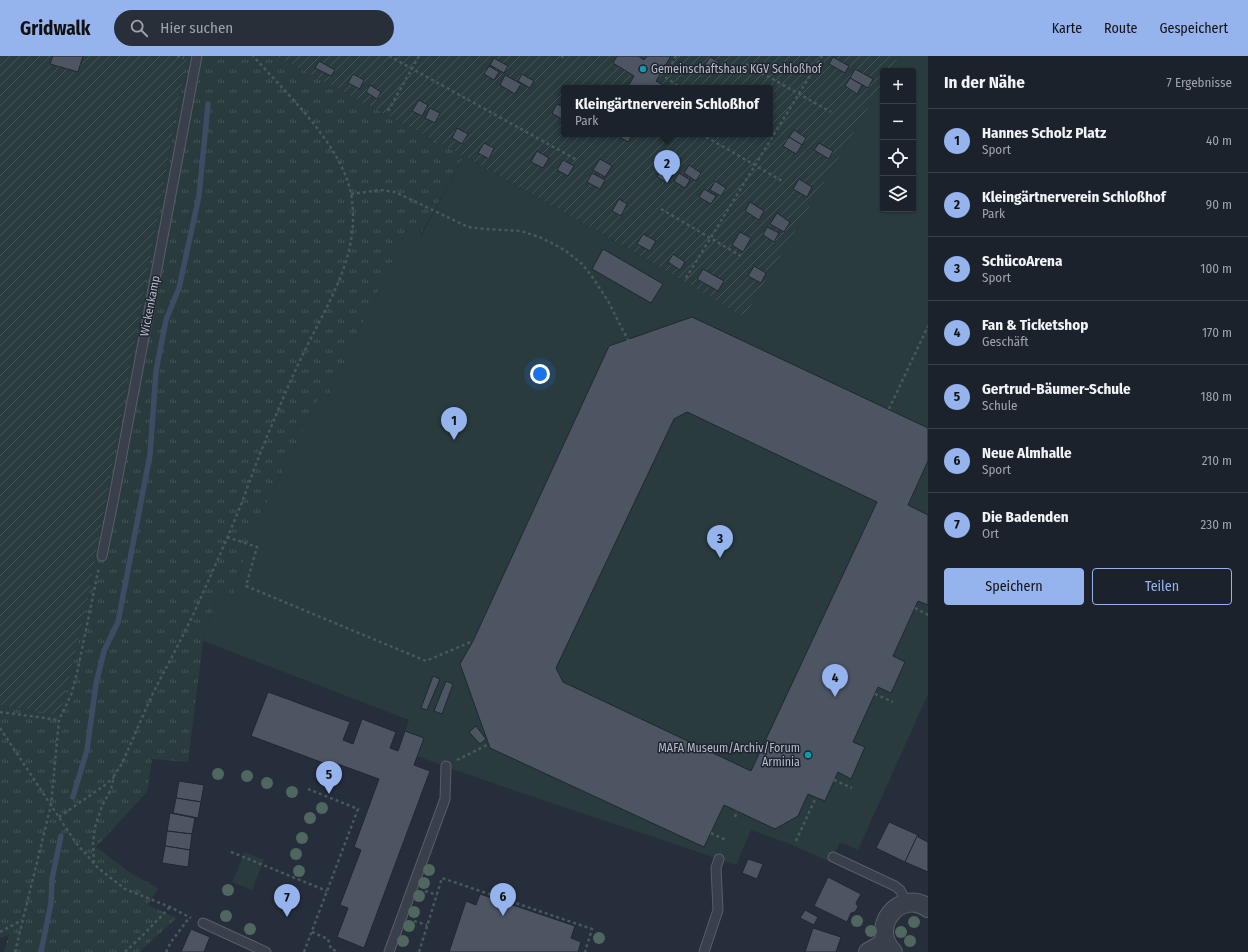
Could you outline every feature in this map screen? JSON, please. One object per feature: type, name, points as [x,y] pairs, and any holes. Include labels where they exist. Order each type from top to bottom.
[{"type":"street","points":[[868,952],[890,947],[884,930],[887,918],[896,908],[907,903],[916,903],[928,908]]},
{"type":"lane","name":"Wickenkamp","points":[[102,556],[197,56]]},
{"type":"lane","points":[[389,952],[445,799],[446,766]]},
{"type":"lane","points":[[833,857],[895,886],[900,890],[907,903]]},
{"type":"lane","points":[[704,952],[718,910],[716,868],[719,859]]},
{"type":"lane","points":[[203,924],[266,952]]},
{"type":"path","points":[[59,817],[105,785],[114,776],[121,765],[155,690],[192,617],[241,503],[276,414],[300,361],[333,295],[347,259],[352,235],[351,194],[339,161],[306,114],[253,56]]},
{"type":"path","points":[[389,56],[577,160]]},
{"type":"path","points":[[388,111],[419,56]]},
{"type":"path","points":[[561,56],[566,59]]},
{"type":"path","points":[[676,56],[665,77],[677,85]]},
{"type":"path","points":[[773,137],[822,56]]},
{"type":"path","points":[[746,64],[831,112]]},
{"type":"path","points":[[706,137],[784,182]]},
{"type":"path","points":[[686,278],[773,137]]},
{"type":"path","points":[[351,194],[381,190],[395,192],[468,227],[521,231],[554,244],[566,251],[582,264],[592,275],[608,300],[628,340]]},
{"type":"path","points":[[661,209],[741,256]]},
{"type":"path","points":[[889,410],[928,326]]},
{"type":"path","points":[[227,536],[256,547],[246,586],[426,661],[473,641]]},
{"type":"path","points":[[15,952],[51,805],[59,720],[71,695],[77,674],[102,556]]},
{"type":"path","points":[[915,608],[928,615]]},
{"type":"path","points":[[875,694],[893,702]]},
{"type":"path","points":[[0,712],[59,720]]},
{"type":"path","points":[[0,728],[76,843],[94,863],[110,878],[125,889],[170,907],[203,924]]},
{"type":"path","points":[[446,766],[489,744]]},
{"type":"path","points":[[94,863],[94,827],[102,806],[111,789],[114,776]]},
{"type":"path","points":[[834,780],[852,788]]},
{"type":"path","points":[[304,952],[358,809],[308,789]]},
{"type":"path","points":[[796,841],[816,797]]},
{"type":"path","points":[[735,817],[737,811]]},
{"type":"path","points":[[711,833],[726,840]]},
{"type":"path","points":[[231,852],[328,891]]},
{"type":"path","points":[[419,952],[442,878],[592,929],[585,952]]},
{"type":"path","points":[[125,952],[170,907]]},
{"type":"path","points":[[166,952],[171,942],[189,917]]},
{"type":"path","points":[[0,932],[23,920]]},
{"type":"path","points":[[312,932],[328,939],[331,949],[339,952]]},
{"type":"green space","points":[[0,56],[187,56],[87,603],[60,715],[0,705]]},
{"type":"green space","points":[[187,56],[276,56],[464,156],[420,236],[407,230],[327,399],[318,401],[252,533],[233,596],[218,593],[203,641],[188,762],[152,759],[147,792],[96,847],[132,874],[158,888],[148,905],[177,918],[139,952],[4,952],[9,935],[0,938],[0,705],[60,714],[87,603]]},
{"type":"green space","points":[[276,56],[899,56],[892,68],[880,68],[880,88],[744,318],[646,259],[464,156]]},
{"type":"green space","points":[[899,56],[928,56],[928,694],[858,850],[840,842],[830,862],[790,844],[751,830],[736,865],[417,756],[424,738],[405,731],[409,720],[203,641],[218,593],[233,596],[252,533],[318,400],[327,398],[407,230],[421,236],[464,156],[646,259],[744,317],[880,88],[880,212],[916,212],[916,68],[892,68]]},
{"type":"green space","points":[[245,852],[264,860],[252,890],[232,882]]},
{"type":"building","points":[[53,56],[83,56],[78,72],[50,64]]},
{"type":"building","name":"Gemeinschaftshaus KGV Schloßhof","points":[[617,56],[638,56],[644,60],[647,56],[671,56],[656,81],[663,85],[629,85],[634,76],[613,63]]},
{"type":"building","points":[[710,57],[719,62],[711,74],[702,69]]},
{"type":"building","points":[[833,57],[849,66],[845,73],[829,64]]},
{"type":"building","points":[[494,58],[508,66],[504,73],[490,65]]},
{"type":"building","points":[[319,61],[335,70],[331,76],[315,68]]},
{"type":"building","points":[[489,66],[499,72],[494,80],[484,74]]},
{"type":"building","points":[[855,69],[873,79],[868,88],[850,78]]},
{"type":"building","points":[[353,74],[364,80],[360,89],[348,83]]},
{"type":"building","points":[[522,74],[534,81],[530,88],[518,81]]},
{"type":"building","points":[[505,75],[521,84],[515,94],[500,85]]},
{"type":"building","points":[[850,78],[862,85],[857,94],[845,86]]},
{"type":"building","points":[[370,85],[381,92],[377,99],[366,92]]},
{"type":"building","points":[[419,100],[428,105],[422,116],[412,111]]},
{"type":"building","points":[[557,104],[561,106],[561,119],[552,113]]},
{"type":"building","points":[[430,108],[440,113],[435,123],[425,118]]},
{"type":"building","points":[[457,128],[468,134],[462,144],[452,138]]},
{"type":"building","points":[[794,130],[806,138],[802,145],[789,137]]},
{"type":"building","points":[[620,137],[631,137],[628,142]]},
{"type":"building","points":[[789,137],[802,145],[796,154],[783,146]]},
{"type":"building","points":[[484,143],[494,148],[489,159],[478,153]]},
{"type":"building","points":[[819,143],[833,151],[829,159],[814,150]]},
{"type":"building","points":[[537,151],[549,158],[543,168],[531,162]]},
{"type":"building","points":[[670,152],[681,159],[674,170],[663,164]]},
{"type":"building","points":[[600,159],[612,166],[605,177],[593,170]]},
{"type":"building","points":[[563,160],[574,166],[568,176],[557,170]]},
{"type":"building","points":[[689,165],[701,173],[696,181],[684,173]]},
{"type":"building","points":[[662,168],[673,175],[668,183],[657,177]]},
{"type":"building","points":[[592,173],[605,180],[600,189],[587,182]]},
{"type":"building","points":[[679,173],[690,180],[685,188],[674,181]]},
{"type":"building","points":[[799,179],[812,187],[807,197],[793,189]]},
{"type":"building","points":[[715,181],[726,188],[721,196],[710,190]]},
{"type":"building","points":[[704,189],[716,196],[711,204],[699,197]]},
{"type":"building","points":[[619,199],[627,204],[621,216],[612,211]]},
{"type":"building","points":[[750,202],[764,211],[759,220],[745,211]]},
{"type":"building","points":[[777,213],[790,222],[784,232],[770,224]]},
{"type":"building","points":[[767,227],[779,233],[774,242],[763,235]]},
{"type":"building","points":[[740,232],[751,238],[743,252],[732,245]]},
{"type":"building","points":[[643,234],[656,241],[650,251],[637,244]]},
{"type":"building","points":[[603,249],[663,284],[651,303],[592,269]]},
{"type":"building","points":[[673,254],[685,262],[680,270],[668,262]]},
{"type":"building","points":[[754,266],[766,273],[761,283],[748,276]]},
{"type":"building","points":[[703,269],[724,281],[718,291],[697,279]]},
{"type":"building","points":[[692,317],[928,428],[928,461],[908,505],[928,515],[928,605],[918,601],[893,656],[905,662],[891,693],[878,687],[853,742],[865,747],[851,779],[838,772],[825,801],[808,794],[798,816],[775,829],[724,805],[704,847],[490,748],[460,664],[473,641],[609,346]],"holes":[[[687,412],[877,502],[751,771],[563,682],[556,668],[674,419]]]},
{"type":"building","points":[[433,676],[440,679],[427,710],[421,708]]},
{"type":"building","points":[[446,681],[453,684],[442,714],[434,711]]},
{"type":"building","points":[[268,692],[350,722],[343,740],[353,744],[362,719],[396,732],[390,748],[398,751],[405,731],[424,738],[414,765],[430,771],[364,948],[337,937],[348,908],[340,905],[361,850],[354,847],[379,779],[335,763],[334,767],[251,736]]},
{"type":"building","points":[[476,726],[486,739],[480,744],[469,732]]},
{"type":"building","points":[[179,781],[204,785],[201,802],[176,798]]},
{"type":"building","points":[[176,798],[201,802],[198,818],[173,813]]},
{"type":"building","points":[[170,813],[195,818],[192,834],[167,831]]},
{"type":"building","points":[[889,822],[918,835],[905,862],[876,848]]},
{"type":"building","points":[[167,831],[192,834],[190,850],[165,846]]},
{"type":"building","points":[[918,834],[918,837],[928,842],[928,872],[905,862]]},
{"type":"building","points":[[165,846],[190,850],[188,867],[162,863]]},
{"type":"building","points":[[748,859],[763,864],[757,879],[742,873]]},
{"type":"building","points":[[828,877],[861,894],[856,903],[858,907],[855,912],[851,913],[847,922],[814,906]]},
{"type":"building","points":[[480,894],[575,926],[571,938],[581,942],[578,952],[449,952],[466,901],[476,905]]},
{"type":"building","points":[[805,910],[818,917],[814,925],[800,918]]},
{"type":"building","points":[[813,928],[841,937],[836,952],[805,952]]},
{"type":"building","points":[[191,929],[210,937],[204,952],[181,952]]},
{"type":"waterway","points":[[73,797],[87,750],[96,684],[104,651],[118,622],[150,455],[156,371],[166,320],[179,288],[199,196],[208,104]]},
{"type":"waterway","points":[[41,952],[51,903],[52,879],[61,836]]},
{"type":"place","name":"Gemeinschaftshaus KGV Schloßhof","points":[[643,69]]},
{"type":"place","name":"Kleingärtnerverein Schloßhof","points":[[667,183]]},
{"type":"place","name":"Hannes Scholz Platz","points":[[454,440]]},
{"type":"place","name":"SchücoArena","points":[[720,558]]},
{"type":"place","name":"Fan & Ticketshop","points":[[835,697]]},
{"type":"place","name":"MAFA Museum/Archiv/Forum Arminia","points":[[808,755]]},
{"type":"place","name":"Gertrud-Bäumer-Schule","points":[[329,794]]},
{"type":"place","name":"Neue Almhalle","points":[[503,916]]},
{"type":"place","name":"Die Badenden","points":[[287,917]]}]
